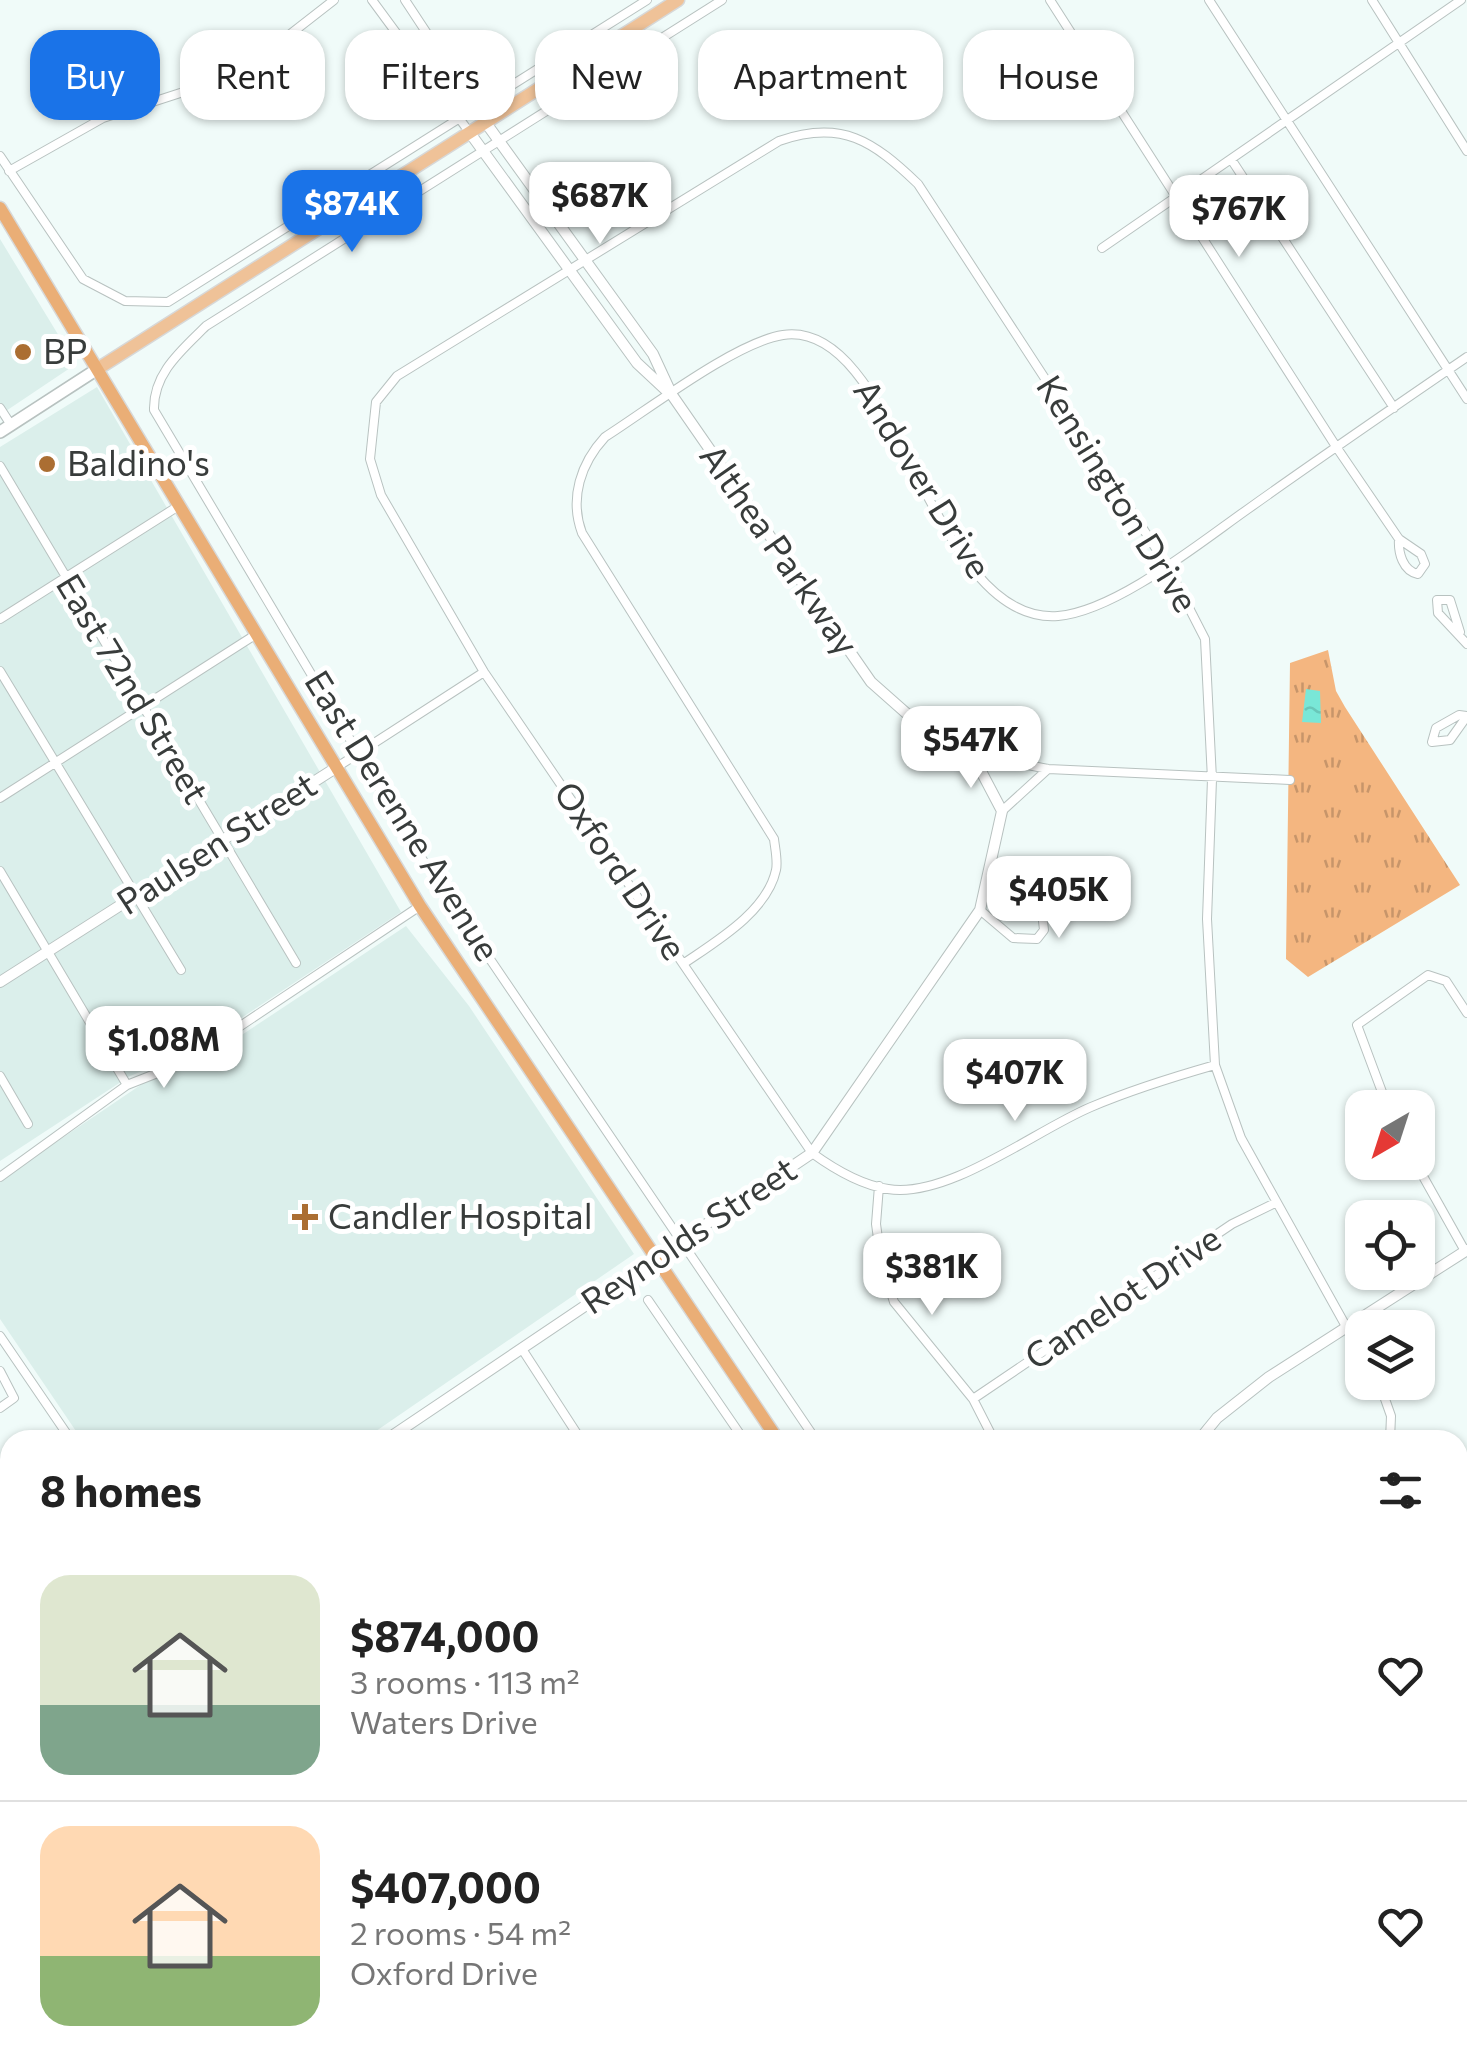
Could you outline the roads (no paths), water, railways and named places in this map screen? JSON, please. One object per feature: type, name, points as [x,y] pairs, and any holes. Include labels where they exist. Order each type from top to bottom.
[{"type":"highway","name":"East Derenne Avenue","points":[[0,208],[100,368],[334,769],[420,906],[771,1430]]},
{"type":"main road","points":[[6,428],[678,0]]},
{"type":"street","points":[[9,171],[103,118],[239,74],[334,0]]},
{"type":"street","name":"Althea Parkway","points":[[372,0],[459,121],[487,152],[637,362],[672,395]]},
{"type":"street","name":"Althea Parkway","points":[[404,0],[423,30]]},
{"type":"street","points":[[515,85],[646,0]]},
{"type":"street","points":[[722,0],[500,144],[477,153],[206,326],[172,359],[154,394],[154,410],[356,755],[809,1430]]},
{"type":"street","points":[[1050,0],[1399,540]]},
{"type":"street","points":[[1209,0],[1467,398]]},
{"type":"street","points":[[1372,0],[1467,151]]},
{"type":"street","points":[[1102,248],[1461,0]]},
{"type":"street","name":"Althea Parkway","points":[[483,120],[653,354],[672,395],[871,682],[950,750],[1048,769],[1212,780],[1290,780]]},
{"type":"street","points":[[0,156],[84,279],[124,301],[168,302],[459,121]]},
{"type":"street","name":"Kensington Drive","points":[[573,272],[779,141],[831,131],[866,142],[925,192],[1168,567],[1205,639],[1212,780],[1207,919],[1215,1065],[1241,1138],[1345,1324]]},
{"type":"street","points":[[1231,159],[1394,408]]},
{"type":"street","name":"Oxford Drive","points":[[573,272],[397,376],[376,402],[370,459],[381,494],[484,672],[812,1153],[838,1172],[879,1186],[912,1188],[944,1180],[1094,1106],[1215,1065]]},
{"type":"street","name":"Andover Drive","points":[[684,964],[744,918],[765,893],[777,870],[774,839],[582,533],[574,514],[588,456],[606,436],[752,344],[786,334],[821,340],[853,366],[970,566],[1010,604],[1038,615],[1074,614],[1168,567],[1467,357]]},
{"type":"street","points":[[0,408],[6,428]]},
{"type":"street","name":"East 72nd Street","points":[[0,466],[296,963]]},
{"type":"street","points":[[0,619],[180,505]]},
{"type":"street","points":[[1460,632],[1467,644]]},
{"type":"street","points":[[0,798],[255,635]]},
{"type":"street","points":[[0,671],[181,970]]},
{"type":"street","name":"Paulsen Street","points":[[0,982],[484,672]]},
{"type":"street","points":[[1467,716],[1450,740],[1432,742],[1432,732],[1442,723],[1467,716]]},
{"type":"street","points":[[972,754],[1002,811],[1048,769]]},
{"type":"street","name":"Reynolds Street","points":[[401,1430],[812,1153],[980,910],[1002,811]]},
{"type":"street","points":[[0,871],[127,1085]]},
{"type":"street","points":[[980,910],[1014,938],[1037,939],[1044,930],[1042,912],[990,878]]},
{"type":"street","points":[[0,1177],[127,1085],[188,1062],[420,906]]},
{"type":"street","points":[[1381,1090],[1357,1025],[1428,975],[1446,981],[1467,1013]]},
{"type":"street","points":[[0,1076],[28,1124]]},
{"type":"street","points":[[1371,1310],[1466,1250],[1425,1180]]},
{"type":"street","points":[[879,1186],[876,1224],[881,1260],[894,1302],[973,1399],[989,1430]]},
{"type":"street","name":"Camelot Drive","points":[[973,1399],[1232,1224],[1275,1203]]},
{"type":"street","points":[[648,1300],[737,1430]]},
{"type":"street","points":[[1209,1430],[1239,1399],[1345,1327]]},
{"type":"street","points":[[0,1336],[63,1430]]},
{"type":"street","points":[[522,1349],[574,1430]]},
{"type":"street","points":[[0,1371],[14,1398],[0,1408]]},
{"type":"street","points":[[1385,1400],[1391,1416],[1390,1430]]},
{"type":"water","points":[[1306,689],[1320,691],[1321,723],[1302,722]]},
{"type":"place","name":"BP","points":[[23,352]]},
{"type":"place","name":"Baldino's","points":[[47,464]]},
{"type":"place","name":"Candler Hospital","points":[[305,1217]]}]
